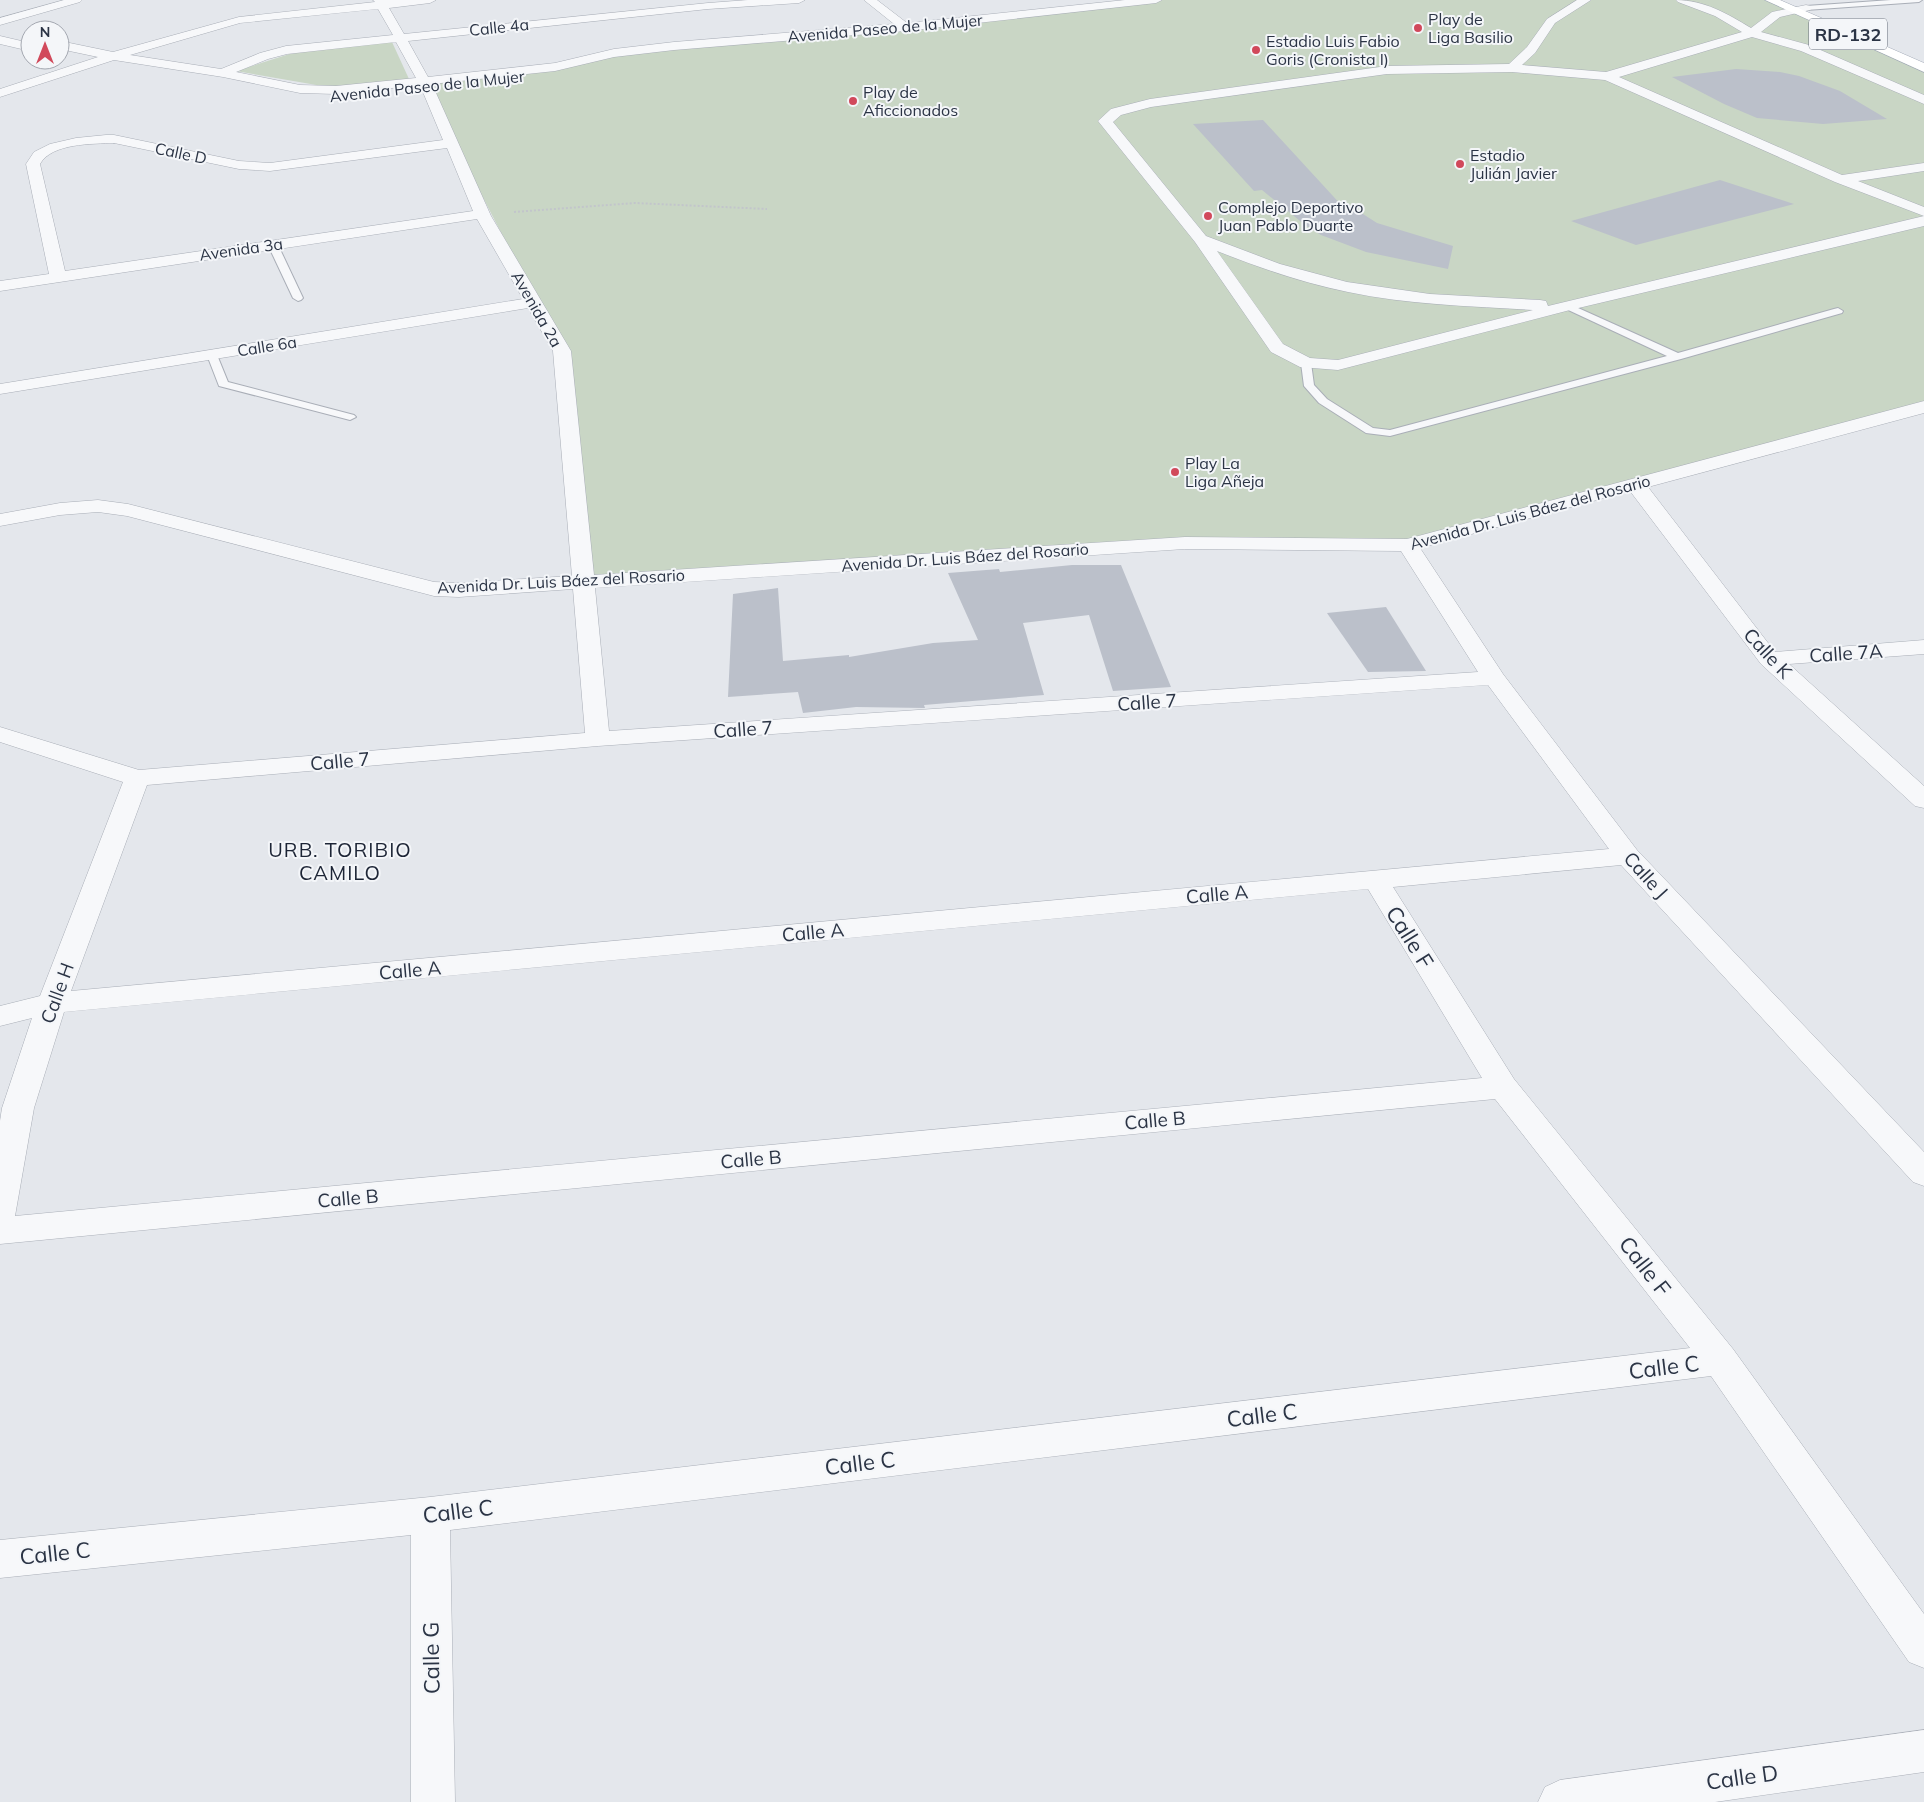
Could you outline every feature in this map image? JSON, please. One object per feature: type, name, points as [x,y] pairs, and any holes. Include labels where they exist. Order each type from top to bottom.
[{"type":"main road","name":"RD-132","points":[[1771,0],[1820,14],[1924,58]]},
{"type":"main road","name":"RD-132","points":[[1795,6],[1924,68]]},
{"type":"street","points":[[0,22],[76,0]]},
{"type":"street","points":[[0,93],[203,19],[248,11],[362,0]]},
{"type":"street","points":[[113,56],[239,20],[381,2],[430,0]]},
{"type":"street","name":"Calle 4a","points":[[203,79],[264,56],[286,50],[708,6],[799,0]]},
{"type":"street","points":[[870,0],[905,27]]},
{"type":"street","name":"Avenida Paseo de la Mujer","points":[[70,55],[81,58],[113,56],[222,73],[300,89],[336,90],[547,74],[582,66],[614,53],[674,46],[905,27],[1156,0]]},
{"type":"street","points":[[1512,68],[1531,50],[1551,21],[1585,0]]},
{"type":"street","points":[[1682,0],[1720,14],[1752,33],[1806,48],[1924,100]]},
{"type":"street","name":"Avenida 2a","points":[[381,2],[425,83],[450,144],[483,215],[562,351],[598,739]]},
{"type":"street","points":[[1607,76],[1752,33],[1776,14],[1795,6]]},
{"type":"street","points":[[0,32],[20,37]]},
{"type":"street","points":[[0,40],[20,45]]},
{"type":"street","name":"Avenida Paseo de la Mujer","points":[[70,48],[97,57],[288,94],[331,97],[425,83]]},
{"type":"street","points":[[0,83],[81,58]]},
{"type":"street","points":[[1924,212],[1840,179],[1607,76],[1512,68],[1387,70],[1150,103],[1116,112],[1105,121],[1201,239],[1277,348],[1306,363],[1338,365],[1567,306],[1924,221]]},
{"type":"street","name":"Calle D","points":[[58,277],[33,164],[40,154],[68,144],[96,138],[114,139],[239,165],[270,167],[450,144]]},
{"type":"street","points":[[1840,179],[1924,167]]},
{"type":"street","name":"Avenida 3a","points":[[0,286],[483,215]]},
{"type":"street","points":[[1201,239],[1254,261],[1339,285],[1405,297],[1567,306]]},
{"type":"street","name":"Calle 6a","points":[[0,389],[534,302]]},
{"type":"street","name":"Avenida Dr. Luis Báez del Rosario","points":[[0,520],[88,506],[128,510],[434,589],[459,590],[1185,543],[1407,545],[1924,407]]},
{"type":"street","name":"Calle K","points":[[1635,484],[1768,659],[1924,800]]},
{"type":"street","name":"Calle J","points":[[1407,545],[1494,678],[1628,856],[1924,1173]]},
{"type":"street","name":"Calle 7A","points":[[1768,659],[1924,647]]},
{"type":"street","name":"Calle 7","points":[[0,734],[136,778],[598,739],[1494,678]]},
{"type":"street","name":"Calle H","points":[[0,1213],[18,1108],[52,1003],[136,778]]},
{"type":"street","name":"Calle A","points":[[0,1016],[52,1003],[1628,856]]},
{"type":"street","name":"Calle F","points":[[1374,879],[1503,1087],[1720,1360],[1924,1648]]},
{"type":"street","name":"Calle B","points":[[0,1231],[1503,1087]]},
{"type":"street","name":"Calle C","points":[[0,1559],[430,1515],[1720,1360]]},
{"type":"street","name":"Calle G","points":[[430,1515],[433,1802]]},
{"type":"street","name":"Calle D","points":[[1560,1802],[1924,1751]]},
{"type":"lane","points":[[1795,6],[1919,0]]},
{"type":"lane","points":[[1820,14],[1924,6]]},
{"type":"lane","points":[[273,245],[298,298]]},
{"type":"lane","points":[[1567,306],[1677,357]]},
{"type":"lane","points":[[1306,363],[1309,386],[1323,401],[1370,431],[1390,433],[1677,357],[1838,311]]},
{"type":"lane","points":[[212,355],[223,384],[350,416]]},
{"type":"path","points":[[483,215],[567,207],[635,204],[767,208]]},
{"type":"green space","name":"Complejo Deportivo Juan Pablo Duarte","points":[[1154,0],[1770,0],[1924,68],[1924,406],[1407,545],[1185,543],[583,581],[562,351],[423,81],[555,67],[614,53]]},
{"type":"green space","points":[[392,42],[409,79],[328,87],[236,71],[299,51]]},
{"type":"building","points":[[1736,69],[1780,72],[1799,76],[1840,91],[1887,119],[1823,124],[1757,118],[1724,104],[1672,77]]},
{"type":"building","points":[[1263,120],[1344,208],[1352,207],[1377,223],[1453,246],[1448,269],[1366,252],[1321,235],[1305,225],[1262,190],[1254,191],[1193,124]]},
{"type":"building","points":[[1720,180],[1794,204],[1636,245],[1571,221]]},
{"type":"building","points":[[1072,565],[1121,565],[1171,687],[1113,691],[1089,615],[1023,623],[1044,695],[924,705],[925,708],[856,707],[803,713],[798,692],[728,697],[733,594],[778,588],[783,661],[849,655],[849,657],[933,643],[978,640],[948,573],[999,569],[1000,572]]},
{"type":"building","points":[[1386,607],[1426,671],[1368,672],[1327,613]]},
{"type":"place","name":"Play de Liga Basilio","points":[[1418,28]]},
{"type":"place","name":"Estadio Luis Fabio Goris (Cronista I)","points":[[1256,50]]},
{"type":"place","name":"Play de Aficcionados","points":[[853,101]]},
{"type":"place","name":"Estadio Julián Javier","points":[[1460,164]]},
{"type":"place","name":"Complejo Deportivo Juan Pablo Duarte","points":[[1208,216]]},
{"type":"place","name":"Play La Liga Añeja","points":[[1175,472]]},
{"type":"district","name":"URB. TORIBIO CAMILO","points":[[340,860]]}]
